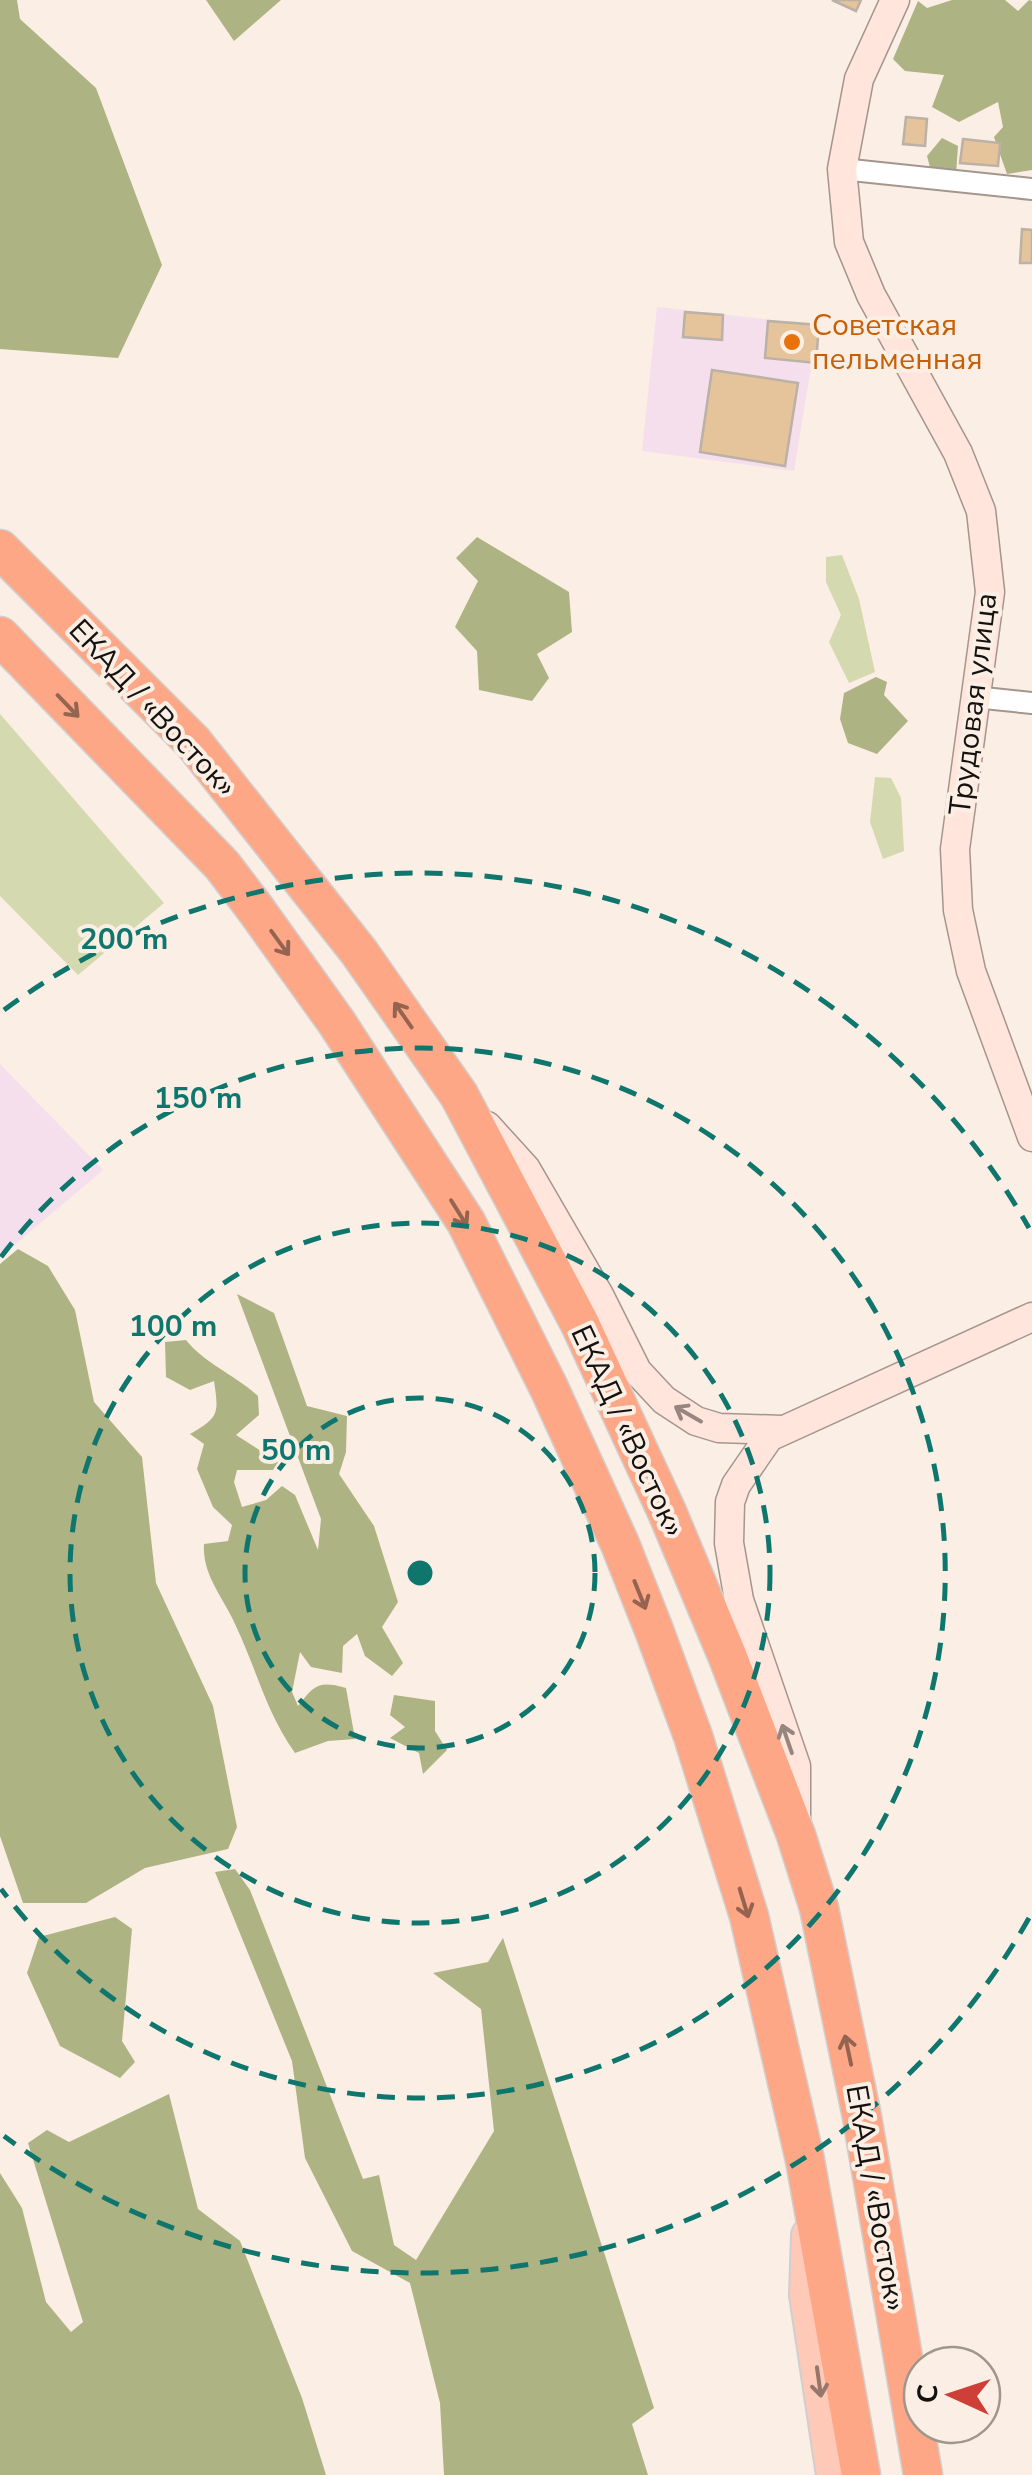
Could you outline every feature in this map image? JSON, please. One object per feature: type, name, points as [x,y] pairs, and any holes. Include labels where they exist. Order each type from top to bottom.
[{"type":"highway","name":"ЕКАД / «Восток»","points":[[0,549],[193,742],[359,952],[460,1095],[580,1324],[727,1655],[796,1835],[819,1908],[858,2098],[902,2348]]},
{"type":"highway","name":"ЕКАД / «Восток»","points":[[0,636],[222,864],[338,1023],[466,1222],[549,1388],[620,1544],[686,1718],[748,1916],[808,2180],[861,2475]]},
{"type":"highway","name":"ЕКАД / «Восток»","points":[[918,2445],[923,2475]]},
{"type":"highway","points":[[925,2445],[936,2475]]},
{"type":"main road","name":"Трудовая улица","points":[[895,0],[858,79],[842,169],[849,242],[872,295],[958,453],[981,512],[990,592],[955,849],[958,910],[971,970],[1032,1137]]},
{"type":"main road","points":[[460,1095],[526,1169],[599,1295],[636,1371],[664,1400],[696,1420],[720,1428],[782,1430]]},
{"type":"main road","points":[[796,1835],[796,1766],[740,1600],[729,1544],[730,1502],[736,1484],[769,1437],[1032,1317]]},
{"type":"main road","points":[[808,2180],[806,2295],[833,2475]]},
{"type":"street","points":[[842,169],[1032,189]]},
{"type":"street","points":[[974,697],[1032,703]]},
{"type":"shaded area","points":[[657,307],[819,325],[816,363],[810,373],[794,471],[642,451]]},
{"type":"shaded area","points":[[0,1064],[103,1170],[0,1257]]},
{"type":"green space","points":[[0,0],[17,0],[20,19],[96,88],[162,265],[118,358],[0,349]]},
{"type":"green space","points":[[206,0],[281,0],[234,41]]},
{"type":"green space","points":[[952,0],[1005,0],[1018,11],[1032,1],[1032,170],[1007,174],[994,137],[1003,127],[998,102],[959,122],[932,107],[944,75],[905,71],[893,59],[918,1],[927,8]]},
{"type":"green space","points":[[942,138],[958,146],[956,174],[931,171],[927,156]]},
{"type":"green space","points":[[477,537],[569,592],[572,632],[537,654],[549,678],[532,701],[479,690],[477,651],[455,627],[478,581],[456,558]]},
{"type":"green space","points":[[842,555],[859,599],[875,672],[849,683],[829,642],[841,615],[826,582],[826,557]]},
{"type":"green space","points":[[876,677],[887,682],[884,695],[908,721],[877,754],[848,743],[840,719],[844,693]]},
{"type":"green space","points":[[0,714],[164,903],[78,975],[0,896]]},
{"type":"green space","points":[[875,777],[891,778],[901,798],[904,851],[883,859],[870,822]]},
{"type":"green space","points":[[18,1249],[48,1266],[75,1310],[94,1402],[142,1457],[156,1583],[213,1706],[237,1827],[228,1849],[145,1868],[86,1903],[23,1903],[0,1836],[0,1264]]},
{"type":"green space","points":[[237,1294],[274,1313],[307,1406],[347,1416],[346,1452],[339,1474],[374,1526],[398,1602],[382,1627],[403,1663],[392,1676],[365,1656],[357,1634],[343,1646],[342,1673],[311,1667],[300,1652],[292,1692],[298,1706],[317,1686],[346,1688],[355,1739],[328,1741],[295,1753],[276,1721],[206,1566],[204,1544],[228,1541],[232,1525],[213,1507],[197,1469],[204,1444],[190,1434],[215,1414],[214,1381],[190,1390],[166,1377],[165,1342],[186,1340],[258,1396],[259,1415],[236,1435],[278,1462],[273,1470],[237,1470],[234,1482],[242,1507],[266,1500],[282,1486],[295,1495],[318,1550],[321,1519]]},
{"type":"green space","points":[[394,1695],[435,1701],[435,1731],[447,1750],[423,1774],[419,1753],[390,1738],[405,1727],[390,1715]]},
{"type":"green space","points":[[477,1857],[654,2408],[632,2424],[648,2475],[444,2475],[440,2403],[410,2283],[352,2251],[305,2158],[292,2061],[215,1872],[235,1869],[250,1890],[363,2179],[379,2175],[394,2245],[416,2260],[494,2131],[481,2009],[433,1973],[488,1962],[503,1938]]},
{"type":"green space","points":[[115,1917],[132,1929],[122,2041],[135,2062],[120,2078],[60,2046],[27,1973],[39,1937]]},
{"type":"green space","points":[[169,2094],[198,2209],[240,2241],[302,2398],[326,2475],[0,2475],[0,2173],[22,2208],[46,2302],[71,2332],[83,2322],[28,2143],[47,2130],[69,2142]]},
{"type":"building","points":[[832,0],[861,0],[856,11]]},
{"type":"building","points":[[906,117],[927,119],[925,146],[903,144]]},
{"type":"building","points":[[963,139],[1000,143],[998,166],[960,163]]},
{"type":"building","points":[[1022,229],[1032,230],[1032,263],[1020,263]]},
{"type":"building","points":[[685,312],[723,315],[722,340],[683,337]]},
{"type":"building","name":"Советская пельменная","points":[[768,321],[819,325],[816,363],[765,358]]},
{"type":"building","points":[[712,370],[798,383],[785,466],[700,452]]},
{"type":"place","name":"Советская пельменная","points":[[792,342]]}]
